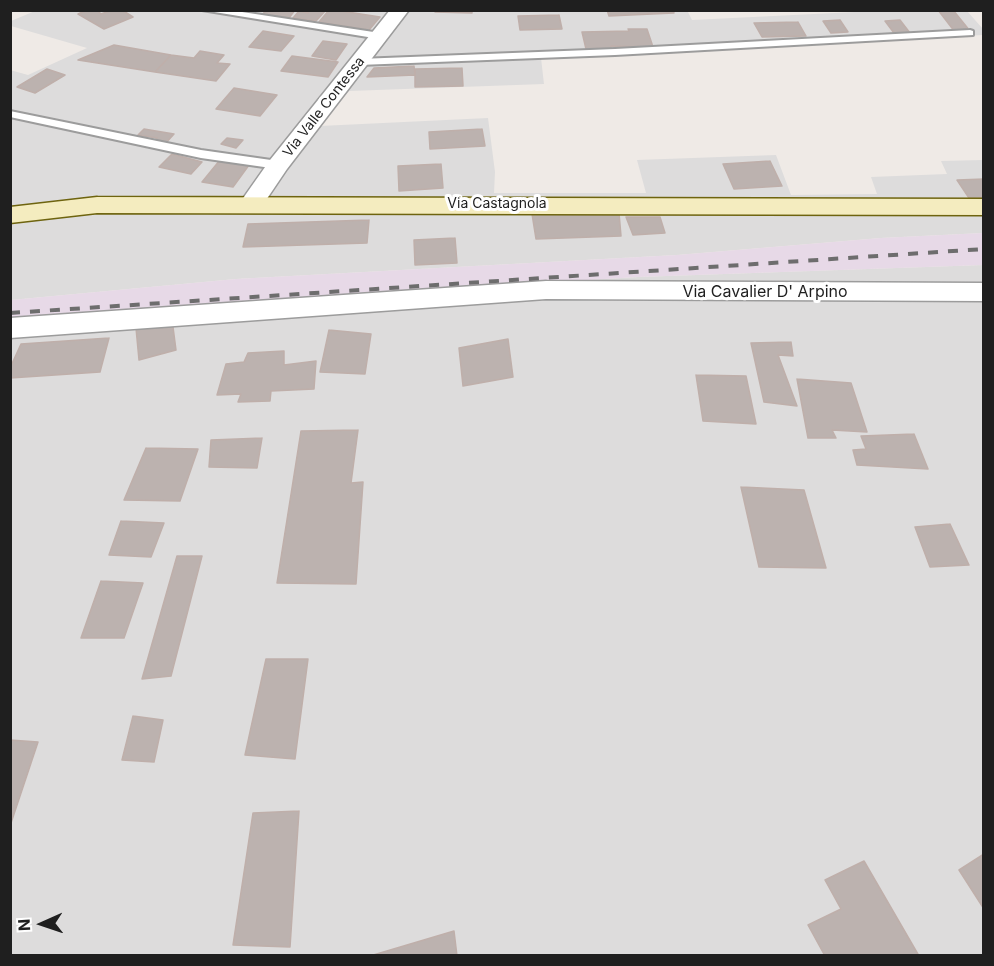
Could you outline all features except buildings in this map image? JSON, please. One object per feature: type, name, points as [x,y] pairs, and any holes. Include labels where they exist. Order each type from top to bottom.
[{"type":"main road","name":"Via Castagnola","points":[[10,215],[97,205],[984,207]]},
{"type":"street","name":"Via Valle Contessa","points":[[251,204],[278,165],[400,10]]},
{"type":"street","name":"Via Cavalier D' Arpino","points":[[10,328],[546,290],[984,292]]},
{"type":"lane","points":[[206,10],[380,36]]},
{"type":"lane","points":[[359,62],[615,52],[970,33]]},
{"type":"lane","points":[[10,114],[201,154],[278,165]]},
{"type":"shaded area","points":[[687,10],[692,20],[875,11],[967,11],[983,29],[983,35],[541,58],[544,84],[349,91],[320,126],[488,118],[495,172],[494,193],[646,193],[637,160],[776,155],[791,195],[877,194],[871,177],[947,174],[941,161],[983,160],[983,233],[881,238],[677,255],[236,279],[11,300],[10,70],[28,75],[87,48],[11,26],[11,21],[35,11]]},
{"type":"shaded area","points":[[983,233],[983,265],[638,277],[405,291],[11,321],[11,300],[236,279],[677,255],[881,238]]},
{"type":"shaded area","points":[[983,265],[983,955],[11,956],[11,321],[405,291],[638,277]]},
{"type":"railway","points":[[10,313],[984,249]]}]
